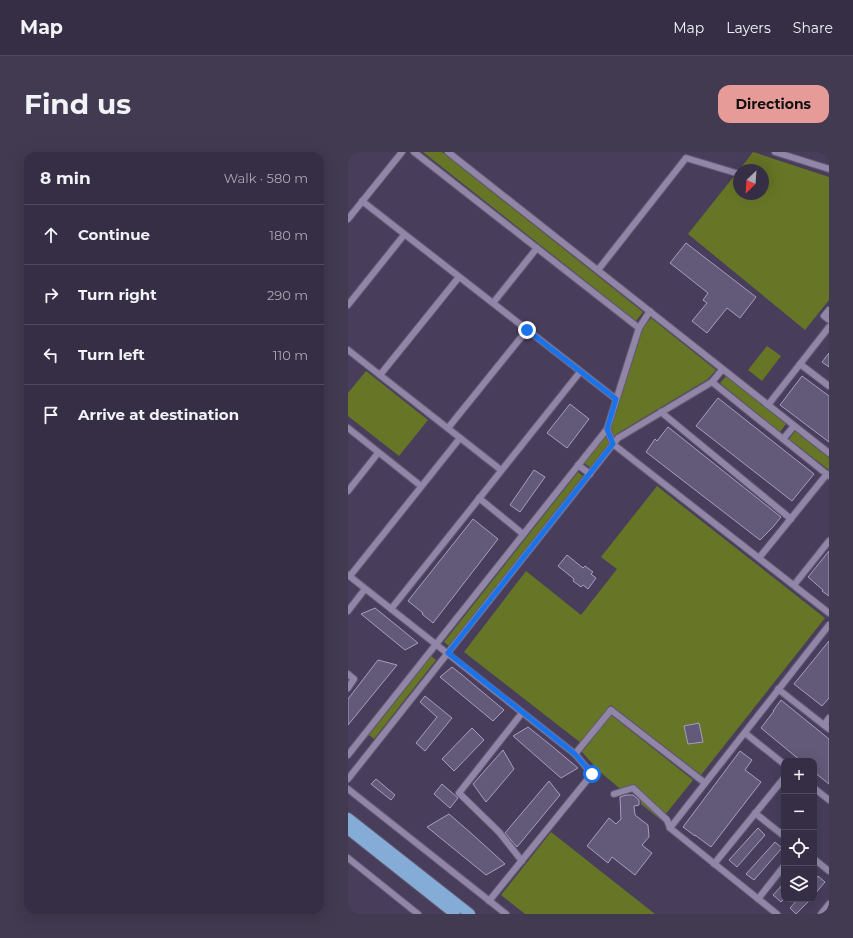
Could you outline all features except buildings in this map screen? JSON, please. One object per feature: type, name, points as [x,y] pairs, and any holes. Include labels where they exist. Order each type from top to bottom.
[{"type":"main road","points":[[348,818],[470,914]]},
{"type":"main road","points":[[348,830],[455,914]]},
{"type":"street","points":[[348,219],[402,152]]},
{"type":"street","points":[[414,152],[638,328]]},
{"type":"street","points":[[448,152],[650,311],[722,370],[829,453]]},
{"type":"street","points":[[775,152],[829,169]]},
{"type":"street","points":[[598,270],[687,155],[733,172]]},
{"type":"street","points":[[362,201],[616,399]]},
{"type":"street","points":[[348,306],[404,234]]},
{"type":"street","points":[[493,303],[537,248]]},
{"type":"street","points":[[380,375],[459,277]]},
{"type":"street","points":[[829,310],[824,316],[829,320]]},
{"type":"street","points":[[348,755],[607,429],[638,328],[650,311]]},
{"type":"street","points":[[768,405],[829,327]]},
{"type":"street","points":[[448,428],[527,330]]},
{"type":"street","points":[[348,350],[501,470]]},
{"type":"street","points":[[800,364],[829,386]]},
{"type":"street","points":[[348,779],[618,438],[712,382],[722,370]]},
{"type":"street","points":[[391,609],[580,372]]},
{"type":"street","points":[[712,382],[828,475],[759,558]]},
{"type":"street","points":[[661,412],[791,519]]},
{"type":"street","points":[[783,439],[794,426]]},
{"type":"street","points":[[348,428],[421,486]]},
{"type":"street","points":[[607,429],[613,444],[829,613]]},
{"type":"street","points":[[460,438],[349,576],[575,754],[592,774],[489,901]]},
{"type":"street","points":[[348,491],[378,452]]},
{"type":"street","points":[[578,465],[590,474]]},
{"type":"street","points":[[479,498],[523,534]]},
{"type":"street","points":[[794,585],[829,541]]},
{"type":"street","points":[[348,611],[365,588]]},
{"type":"street","points":[[670,828],[829,625]]},
{"type":"street","points":[[348,674],[354,679],[348,688]]},
{"type":"street","points":[[778,690],[826,727],[829,718]]},
{"type":"street","points":[[575,754],[611,710],[705,783]]},
{"type":"street","points":[[522,713],[458,793],[499,832],[522,861]]},
{"type":"street","points":[[744,733],[781,762]]},
{"type":"street","points":[[714,864],[781,782]]},
{"type":"street","points":[[614,794],[633,788],[667,820],[670,828],[777,914]]},
{"type":"street","points":[[348,789],[506,914]]},
{"type":"street","points":[[817,790],[829,800]]},
{"type":"street","points":[[755,813],[781,834]]},
{"type":"street","points":[[348,858],[418,914]]},
{"type":"street","points":[[817,861],[829,871]]},
{"type":"street","points":[[758,899],[781,870]]},
{"type":"street","points":[[821,914],[829,904]]},
{"type":"green space","points":[[423,152],[442,152],[643,312],[636,321]]},
{"type":"green space","points":[[753,152],[829,177],[829,300],[805,330],[688,234],[733,177],[733,200],[769,200],[769,164],[743,164]]},
{"type":"green space","points":[[651,318],[716,370],[708,379],[618,433],[591,468],[584,463],[611,428],[643,328]]},
{"type":"green space","points":[[767,346],[781,356],[762,381],[748,370]]},
{"type":"green space","points":[[366,371],[428,420],[399,456],[348,416],[348,393]]},
{"type":"green space","points":[[726,376],[786,424],[780,432],[720,383]]},
{"type":"green space","points":[[795,431],[829,458],[829,470],[789,439]]},
{"type":"green space","points":[[578,472],[583,476],[449,646],[444,642]]},
{"type":"green space","points":[[657,486],[825,618],[701,775],[611,705],[581,743],[464,652],[526,571],[581,615],[617,569],[601,557]]},
{"type":"green space","points":[[431,656],[436,660],[374,739],[369,735]]},
{"type":"green space","points":[[611,715],[693,780],[661,820],[641,804],[640,791],[624,792],[599,771],[582,752]]},
{"type":"green space","points":[[551,832],[655,914],[525,914],[501,895]]},
{"type":"route","points":[[527,330],[616,399],[607,429],[613,444],[448,653],[575,754],[592,774]]}]
